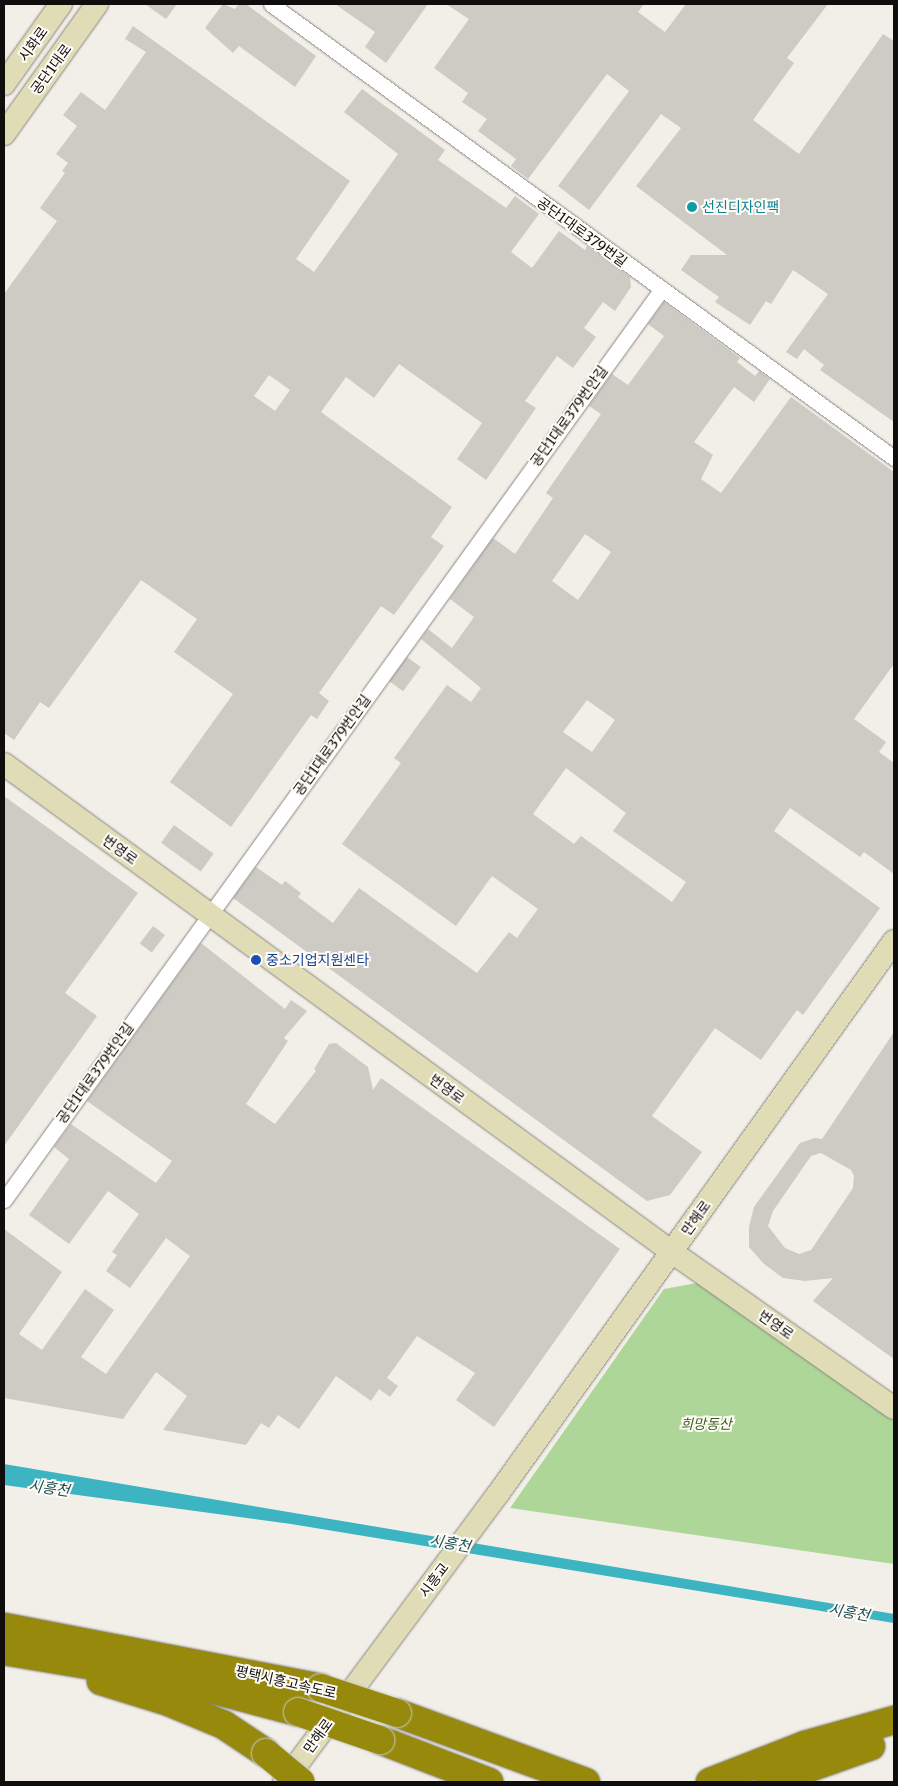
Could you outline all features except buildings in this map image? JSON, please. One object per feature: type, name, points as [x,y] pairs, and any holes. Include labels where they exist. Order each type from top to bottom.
[{"type":"highway","name":"평택시흥고속도로","points":[[5,1643],[321,1688],[398,1713],[586,1782]]},
{"type":"highway","name":"평택시흥고속도로","points":[[5,1643],[173,1679],[298,1712],[380,1740],[489,1782]]},
{"type":"highway","points":[[5,1643],[169,1702],[224,1725],[266,1754],[301,1782]]},
{"type":"highway","points":[[710,1782],[805,1745],[894,1720]]},
{"type":"highway","points":[[769,1782],[847,1752],[894,1740]]},
{"type":"street","name":"시화로","points":[[4,84],[61,4]]},
{"type":"street","name":"공단1대로","points":[[4,134],[97,4]]},
{"type":"street","name":"공단1대로379번길","points":[[271,4],[894,458]]},
{"type":"street","name":"공단1대로379번안길","points":[[4,1200],[661,290]]},
{"type":"street","name":"번영로","points":[[4,764],[209,916],[672,1252],[894,1408]]},
{"type":"street","name":"만해로","points":[[498,1494],[894,942]]},
{"type":"street","name":"시흥교","points":[[405,1618],[498,1494]]},
{"type":"street","name":"만해로","points":[[284,1782],[405,1618]]},
{"type":"green space","name":"희망동산","points":[[697,1283],[894,1421],[894,1564],[510,1508],[664,1289]]},
{"type":"water","name":"시흥천","points":[[4,1464],[894,1614],[894,1623],[291,1524],[4,1485]]},
{"type":"place","name":"선진디자인팩","points":[[692,207]]},
{"type":"place","name":"중소기업지원센타","points":[[256,960]]}]
